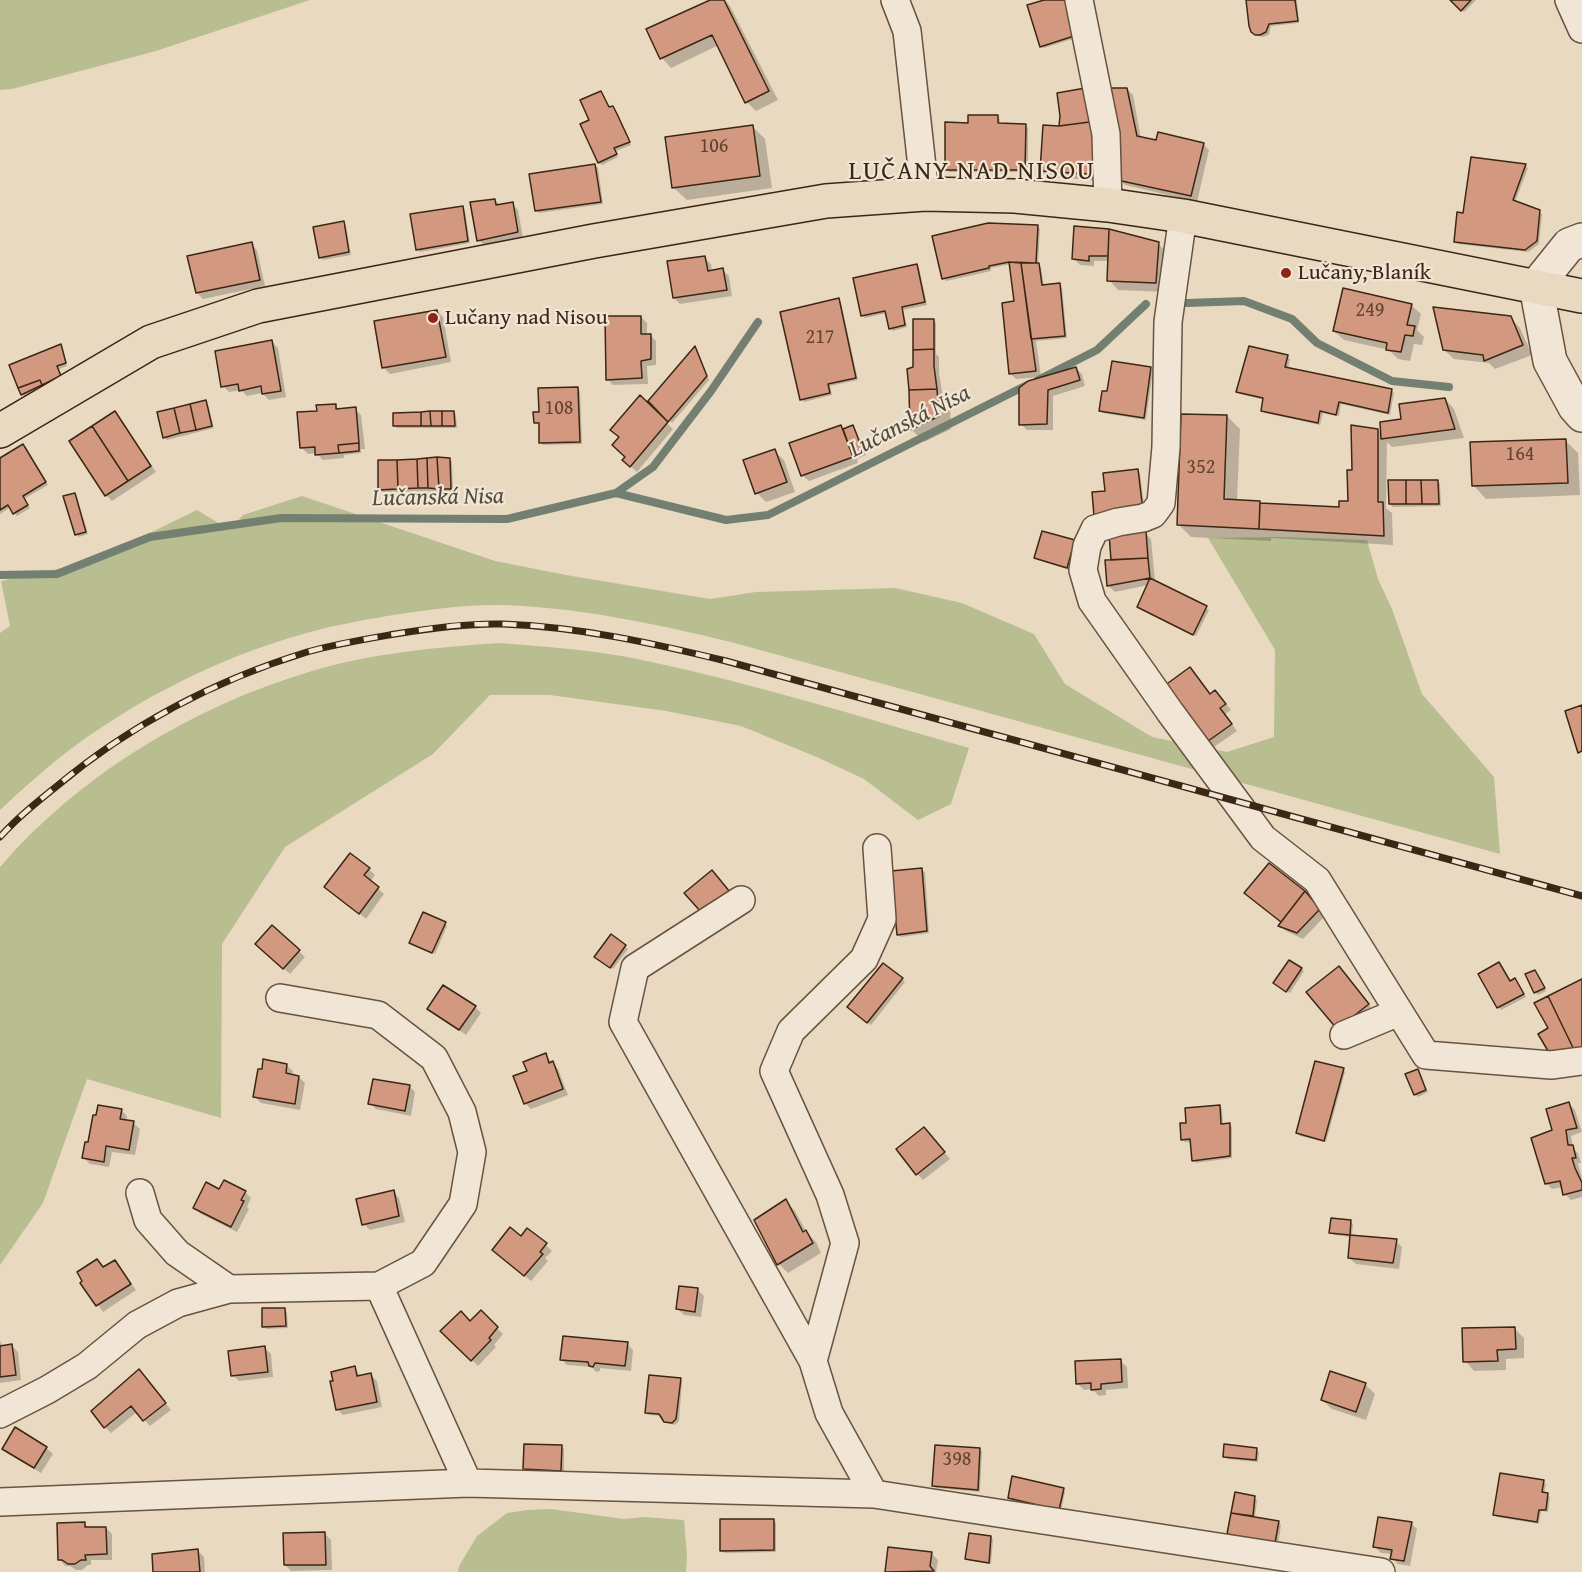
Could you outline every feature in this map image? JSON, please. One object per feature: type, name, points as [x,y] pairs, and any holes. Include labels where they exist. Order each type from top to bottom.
[{"type":"main road","points":[[0,431],[151,342],[258,306],[582,244],[826,201],[925,194],[1015,196],[1108,205],[1183,216],[1582,296]]},
{"type":"street","points":[[895,0],[907,31],[925,194]]},
{"type":"street","points":[[1079,0],[1106,134],[1108,205]]},
{"type":"street","points":[[1569,0],[1582,29]]},
{"type":"street","points":[[1183,216],[1168,322],[1166,447],[1161,503],[1153,514],[1143,518],[1095,529],[1087,546],[1083,570],[1092,601],[1263,838],[1317,880],[1426,1055],[1551,1065],[1582,1062]]},
{"type":"street","points":[[1582,240],[1569,245],[1536,286],[1550,361],[1575,407],[1582,415]]},
{"type":"street","points":[[813,1361],[845,1243],[830,1195],[774,1071],[791,1030],[864,959],[882,919],[877,848]]},
{"type":"street","points":[[741,900],[635,968],[623,1022],[813,1361],[829,1413],[874,1494]]},
{"type":"street","points":[[0,1413],[47,1390],[87,1366],[137,1325],[178,1303],[229,1289],[379,1286],[423,1263],[462,1204],[472,1152],[462,1112],[434,1058],[378,1015],[280,998]]},
{"type":"street","points":[[1344,1035],[1399,1012]]},
{"type":"street","points":[[140,1193],[148,1220],[177,1253],[229,1289]]},
{"type":"street","points":[[379,1286],[468,1483]]},
{"type":"street","points":[[0,1502],[468,1483],[874,1494],[1381,1572]]},
{"type":"green space","points":[[0,0],[310,0],[156,51],[12,89],[0,90]]},
{"type":"green space","points":[[302,496],[495,561],[710,599],[756,592],[895,588],[962,603],[1034,634],[1065,684],[1152,737],[1227,752],[1274,737],[1275,650],[1208,538],[1280,537],[1367,540],[1378,579],[1392,609],[1422,694],[1494,777],[1500,854],[731,642],[619,618],[504,605],[445,608],[355,622],[303,634],[242,654],[183,680],[98,729],[53,763],[0,810],[0,633],[10,626],[1,581],[90,562],[197,510],[230,530],[243,515]]},
{"type":"green space","points":[[501,643],[607,654],[683,669],[806,701],[969,748],[951,804],[918,820],[864,779],[741,726],[666,711],[550,695],[490,695],[433,754],[285,847],[222,944],[221,1118],[87,1079],[43,1203],[0,1265],[0,867],[32,833],[103,773],[142,747],[225,703],[312,671],[358,660],[430,649]]},
{"type":"green space","points":[[551,1509],[624,1519],[644,1517],[684,1520],[686,1572],[458,1572],[459,1566],[477,1536],[507,1513]]},
{"type":"building","points":[[710,0],[724,0],[769,91],[745,103],[712,35],[660,59],[646,29]]},
{"type":"building","points":[[1044,0],[1068,0],[1077,35],[1040,47],[1027,5]]},
{"type":"building","points":[[1246,0],[1295,0],[1298,21],[1269,24],[1266,32],[1255,35],[1249,26]]},
{"type":"building","points":[[1450,0],[1471,0],[1461,11]]},
{"type":"building","points":[[1091,87],[1097,121],[1059,126],[1057,93]]},
{"type":"building","points":[[1105,88],[1127,88],[1137,136],[1156,140],[1158,132],[1204,143],[1191,196],[1117,180]]},
{"type":"building","points":[[601,91],[609,107],[613,106],[630,142],[614,148],[617,154],[598,163],[580,124],[589,120],[580,100]]},
{"type":"building","points":[[968,115],[998,115],[998,123],[1026,124],[1025,170],[945,170],[945,122],[968,123]]},
{"type":"building","points":[[1097,121],[1103,175],[1040,171],[1043,125],[1059,126]]},
{"type":"building","points":[[753,125],[760,176],[672,188],[665,137]]},
{"type":"building","points":[[1471,157],[1526,164],[1513,200],[1540,210],[1537,241],[1525,250],[1454,242],[1457,212],[1463,213]]},
{"type":"building","points":[[595,164],[601,202],[535,211],[529,174]]},
{"type":"building","points":[[495,199],[496,205],[513,202],[518,232],[477,241],[470,202]]},
{"type":"building","points":[[463,206],[468,241],[416,250],[410,214]]},
{"type":"building","points":[[344,221],[349,252],[319,258],[313,227]]},
{"type":"building","points":[[988,223],[1038,225],[1036,263],[1009,262],[942,279],[932,236]]},
{"type":"building","points":[[1074,226],[1109,229],[1108,256],[1089,256],[1089,261],[1072,259]]},
{"type":"building","points":[[1109,229],[1159,242],[1156,283],[1107,281]]},
{"type":"building","points":[[252,242],[260,280],[196,293],[187,256]]},
{"type":"building","points":[[705,256],[708,271],[723,268],[727,290],[673,298],[667,261]]},
{"type":"building","points":[[1009,262],[1021,263],[1036,371],[1009,374],[1002,303],[1014,301]]},
{"type":"building","points":[[1021,263],[1039,263],[1042,285],[1060,283],[1065,336],[1031,339]]},
{"type":"building","points":[[917,264],[925,302],[902,307],[905,325],[889,329],[885,311],[861,316],[853,278]]},
{"type":"building","points":[[1343,288],[1412,304],[1407,325],[1415,326],[1413,336],[1405,335],[1401,352],[1386,350],[1387,343],[1333,331]]},
{"type":"building","points":[[839,298],[856,378],[828,384],[830,393],[800,400],[780,312]]},
{"type":"building","points":[[1433,307],[1511,316],[1523,345],[1484,361],[1483,355],[1443,350]]},
{"type":"building","points":[[437,310],[446,357],[382,368],[374,321]]},
{"type":"building","points":[[605,316],[641,316],[641,334],[651,334],[651,359],[641,361],[642,378],[606,380]]},
{"type":"building","points":[[913,319],[934,319],[934,349],[913,350]]},
{"type":"building","points":[[272,340],[281,391],[262,394],[261,386],[239,391],[238,384],[221,387],[215,351]]},
{"type":"building","points":[[61,344],[66,363],[57,366],[61,376],[42,385],[40,380],[18,388],[9,365]]},
{"type":"building","points":[[695,346],[707,376],[668,422],[648,401]]},
{"type":"building","points":[[1249,346],[1288,355],[1285,367],[1392,389],[1388,413],[1339,402],[1336,415],[1320,411],[1318,423],[1261,411],[1263,398],[1236,392]]},
{"type":"building","points":[[934,349],[937,389],[909,390],[907,369],[913,367],[913,350]]},
{"type":"building","points":[[1112,361],[1151,367],[1144,418],[1099,411],[1102,391],[1107,391]]},
{"type":"building","points":[[1076,367],[1080,380],[1048,390],[1047,424],[1019,425],[1019,388],[1028,381]]},
{"type":"building","points":[[40,380],[42,385],[21,395],[18,388]]},
{"type":"building","points":[[578,387],[580,442],[539,443],[539,423],[534,423],[533,412],[539,412],[538,388]]},
{"type":"building","points":[[937,389],[939,416],[910,430],[909,390]]},
{"type":"building","points":[[640,395],[668,422],[630,467],[622,460],[625,457],[612,445],[619,437],[610,430]]},
{"type":"building","points":[[1445,398],[1455,429],[1381,439],[1380,422],[1401,419],[1399,404]]},
{"type":"building","points":[[206,400],[212,426],[196,430],[190,404]]},
{"type":"building","points":[[190,404],[196,430],[180,433],[174,408]]},
{"type":"building","points":[[336,404],[336,409],[356,407],[359,443],[338,445],[339,453],[315,455],[315,447],[300,448],[297,412],[317,411],[316,405]]},
{"type":"building","points":[[174,408],[180,433],[163,438],[157,412]]},
{"type":"building","points":[[115,411],[151,466],[128,481],[92,426]]},
{"type":"building","points":[[430,411],[442,411],[442,426],[431,426]]},
{"type":"building","points":[[430,411],[431,426],[421,426],[421,412]]},
{"type":"building","points":[[442,411],[454,411],[455,426],[442,426]]},
{"type":"building","points":[[421,412],[421,426],[393,426],[393,413]]},
{"type":"building","points":[[1181,414],[1227,415],[1224,499],[1260,501],[1259,529],[1177,525]]},
{"type":"building","points":[[841,425],[853,457],[801,476],[789,443]]},
{"type":"building","points":[[853,425],[864,453],[853,457],[843,429]]},
{"type":"building","points":[[1351,425],[1378,429],[1378,502],[1383,502],[1384,536],[1259,529],[1260,503],[1339,507],[1339,501],[1348,501],[1347,470],[1352,470]]},
{"type":"building","points":[[92,426],[128,481],[105,496],[69,441]]},
{"type":"building","points":[[1566,439],[1568,483],[1472,486],[1470,442]]},
{"type":"building","points":[[359,443],[359,451],[339,453],[338,445]]},
{"type":"building","points":[[23,444],[46,482],[23,496],[28,505],[13,514],[8,505],[0,510],[0,458]]},
{"type":"building","points":[[775,449],[787,482],[755,494],[743,460]]},
{"type":"building","points":[[437,457],[439,489],[428,488],[427,458]]},
{"type":"building","points":[[437,457],[450,458],[451,489],[439,489]]},
{"type":"building","points":[[427,458],[428,488],[418,488],[417,459]]},
{"type":"building","points":[[417,459],[418,488],[398,489],[397,460]]},
{"type":"building","points":[[378,460],[397,460],[398,489],[378,490]]},
{"type":"building","points":[[1138,469],[1143,511],[1094,516],[1092,492],[1105,491],[1103,473]]},
{"type":"building","points":[[1388,480],[1406,480],[1406,504],[1389,504]]},
{"type":"building","points":[[1406,480],[1421,480],[1422,504],[1406,504]]},
{"type":"building","points":[[1421,480],[1438,480],[1439,504],[1422,504]]},
{"type":"building","points":[[75,493],[86,532],[75,535],[63,496]]},
{"type":"building","points":[[1042,531],[1075,540],[1067,568],[1034,558]]},
{"type":"building","points":[[1146,531],[1148,558],[1111,560],[1109,534]]},
{"type":"building","points":[[1148,558],[1150,578],[1107,586],[1105,560]]},
{"type":"building","points":[[1150,578],[1207,606],[1193,635],[1137,607]]},
{"type":"building","points":[[1190,667],[1210,694],[1215,690],[1226,704],[1220,708],[1232,724],[1204,744],[1164,686]]},
{"type":"building","points":[[1582,705],[1582,751],[1578,753],[1565,711]]},
{"type":"building","points":[[350,853],[370,868],[364,875],[379,887],[359,914],[324,887]]},
{"type":"building","points":[[1269,863],[1305,891],[1281,922],[1244,893]]},
{"type":"building","points":[[922,868],[927,931],[897,935],[891,871]]},
{"type":"building","points":[[712,870],[730,892],[701,912],[684,893]]},
{"type":"building","points":[[1305,891],[1320,909],[1297,933],[1278,926]]},
{"type":"building","points":[[423,912],[446,922],[432,953],[409,943]]},
{"type":"building","points":[[272,925],[300,950],[283,969],[255,944]]},
{"type":"building","points":[[611,934],[626,945],[610,968],[594,957]]},
{"type":"building","points":[[1289,960],[1302,968],[1286,992],[1273,983]]},
{"type":"building","points":[[1499,962],[1510,981],[1515,978],[1524,994],[1497,1008],[1478,974]]},
{"type":"building","points":[[883,963],[903,978],[867,1023],[847,1007]]},
{"type":"building","points":[[1339,966],[1369,1004],[1337,1029],[1306,992]]},
{"type":"building","points":[[1535,970],[1545,988],[1534,993],[1525,974]]},
{"type":"building","points":[[1582,979],[1582,1054],[1577,1056],[1548,996]]},
{"type":"building","points":[[443,985],[476,1006],[459,1030],[427,1009]]},
{"type":"building","points":[[1548,996],[1577,1056],[1551,1056],[1538,1034],[1548,1028],[1534,1003]]},
{"type":"building","points":[[546,1053],[549,1063],[553,1061],[563,1089],[524,1104],[513,1076],[527,1071],[523,1062]]},
{"type":"building","points":[[263,1059],[287,1064],[286,1073],[299,1076],[295,1104],[253,1097],[258,1069],[262,1069]]},
{"type":"building","points":[[1315,1061],[1344,1068],[1324,1141],[1296,1133]]},
{"type":"building","points":[[1418,1069],[1426,1090],[1414,1095],[1405,1074]]},
{"type":"building","points":[[373,1079],[410,1085],[405,1111],[368,1104]]},
{"type":"building","points":[[1569,1102],[1577,1128],[1566,1130],[1568,1145],[1573,1145],[1576,1158],[1572,1158],[1582,1183],[1582,1190],[1563,1195],[1560,1181],[1545,1184],[1531,1138],[1552,1130],[1546,1109]]},
{"type":"building","points":[[98,1105],[122,1109],[120,1119],[134,1121],[129,1150],[106,1146],[104,1162],[82,1158],[85,1142],[88,1142],[93,1115],[96,1115]]},
{"type":"building","points":[[1220,1105],[1221,1124],[1230,1123],[1230,1156],[1192,1161],[1190,1139],[1181,1140],[1180,1123],[1186,1123],[1185,1108]]},
{"type":"building","points":[[924,1127],[945,1152],[916,1175],[896,1149]]},
{"type":"building","points":[[224,1180],[246,1191],[241,1200],[244,1201],[231,1227],[193,1208],[206,1182],[219,1189]]},
{"type":"building","points":[[394,1190],[399,1216],[362,1225],[356,1199]]},
{"type":"building","points":[[786,1199],[803,1232],[806,1230],[813,1243],[777,1265],[754,1220]]},
{"type":"building","points":[[1331,1218],[1351,1220],[1350,1235],[1329,1233]]},
{"type":"building","points":[[510,1227],[521,1236],[527,1228],[547,1243],[540,1252],[543,1254],[524,1276],[492,1250]]},
{"type":"building","points":[[1350,1235],[1397,1239],[1393,1263],[1348,1258]]},
{"type":"building","points":[[97,1259],[103,1267],[115,1260],[131,1284],[96,1306],[80,1283],[82,1281],[77,1272]]},
{"type":"building","points":[[679,1286],[698,1288],[695,1312],[676,1309]]},
{"type":"building","points":[[262,1308],[285,1308],[286,1326],[262,1327]]},
{"type":"building","points":[[481,1310],[498,1327],[489,1338],[491,1340],[471,1361],[440,1331],[461,1311],[470,1321]]},
{"type":"building","points":[[1515,1327],[1516,1349],[1497,1350],[1498,1361],[1463,1362],[1462,1328]]},
{"type":"building","points":[[563,1336],[628,1342],[625,1366],[595,1363],[593,1367],[589,1366],[588,1362],[560,1360]]},
{"type":"building","points":[[12,1344],[16,1375],[0,1377],[0,1346]]},
{"type":"building","points":[[265,1346],[268,1372],[231,1376],[228,1351]]},
{"type":"building","points":[[1121,1359],[1122,1382],[1101,1384],[1101,1389],[1091,1390],[1091,1383],[1076,1384],[1075,1361]]},
{"type":"building","points":[[355,1366],[357,1376],[371,1373],[377,1402],[336,1410],[330,1381],[333,1381],[331,1372]]},
{"type":"building","points":[[139,1369],[166,1403],[143,1421],[131,1406],[104,1428],[91,1411]]},
{"type":"building","points":[[1330,1371],[1366,1383],[1356,1412],[1321,1400]]},
{"type":"building","points":[[649,1375],[681,1378],[676,1419],[672,1423],[664,1422],[659,1414],[645,1413]]},
{"type":"building","points":[[15,1427],[47,1447],[34,1468],[2,1449]]},
{"type":"building","points":[[524,1444],[562,1445],[561,1471],[523,1469]]},
{"type":"building","points":[[1224,1444],[1257,1448],[1256,1460],[1223,1457]]},
{"type":"building","points":[[935,1445],[980,1448],[978,1490],[932,1486]]},
{"type":"building","points":[[1500,1473],[1544,1480],[1542,1492],[1548,1493],[1546,1510],[1539,1510],[1537,1522],[1493,1515]]},
{"type":"building","points":[[1012,1476],[1064,1488],[1059,1510],[1008,1498]]},
{"type":"building","points":[[1235,1492],[1255,1496],[1253,1516],[1231,1513]]},
{"type":"building","points":[[1231,1513],[1279,1521],[1275,1543],[1227,1534]]},
{"type":"building","points":[[1378,1517],[1412,1522],[1404,1561],[1390,1559],[1392,1550],[1373,1547]]},
{"type":"building","points":[[720,1519],[774,1519],[774,1550],[720,1551]]},
{"type":"building","points":[[85,1522],[85,1527],[106,1527],[107,1554],[85,1555],[86,1560],[75,1564],[58,1560],[57,1523]]},
{"type":"building","points":[[325,1532],[326,1565],[284,1565],[283,1533]]},
{"type":"building","points":[[969,1533],[991,1536],[989,1563],[965,1559]]},
{"type":"building","points":[[888,1547],[932,1552],[930,1566],[934,1571],[885,1572]]},
{"type":"building","points":[[198,1549],[200,1572],[153,1572],[152,1554]]},
{"type":"waterway","name":"Lučanská Nisa","points":[[1187,303],[1244,301],[1292,319],[1317,343],[1392,381],[1449,387]]},
{"type":"waterway","name":"Lučanská Nisa","points":[[1038,380],[1097,350],[1146,304]]},
{"type":"waterway","points":[[616,493],[653,467],[711,391],[758,322]]},
{"type":"waterway","name":"Lučanská Nisa","points":[[0,575],[57,574],[150,537],[281,518],[507,519],[616,493],[726,520],[768,515],[1027,385]]},
{"type":"railway","points":[[0,837],[42,798],[114,743],[175,707],[240,676],[307,652],[351,642],[436,628],[503,624],[616,637],[726,661],[1582,896]]},
{"type":"place","name":"Lučany, Blaník","points":[[1286,273]]},
{"type":"place","name":"Lučany nad Nisou","points":[[433,318]]},
{"type":"district","name":"LUČANY NAD NISOU","points":[[972,172]]}]
